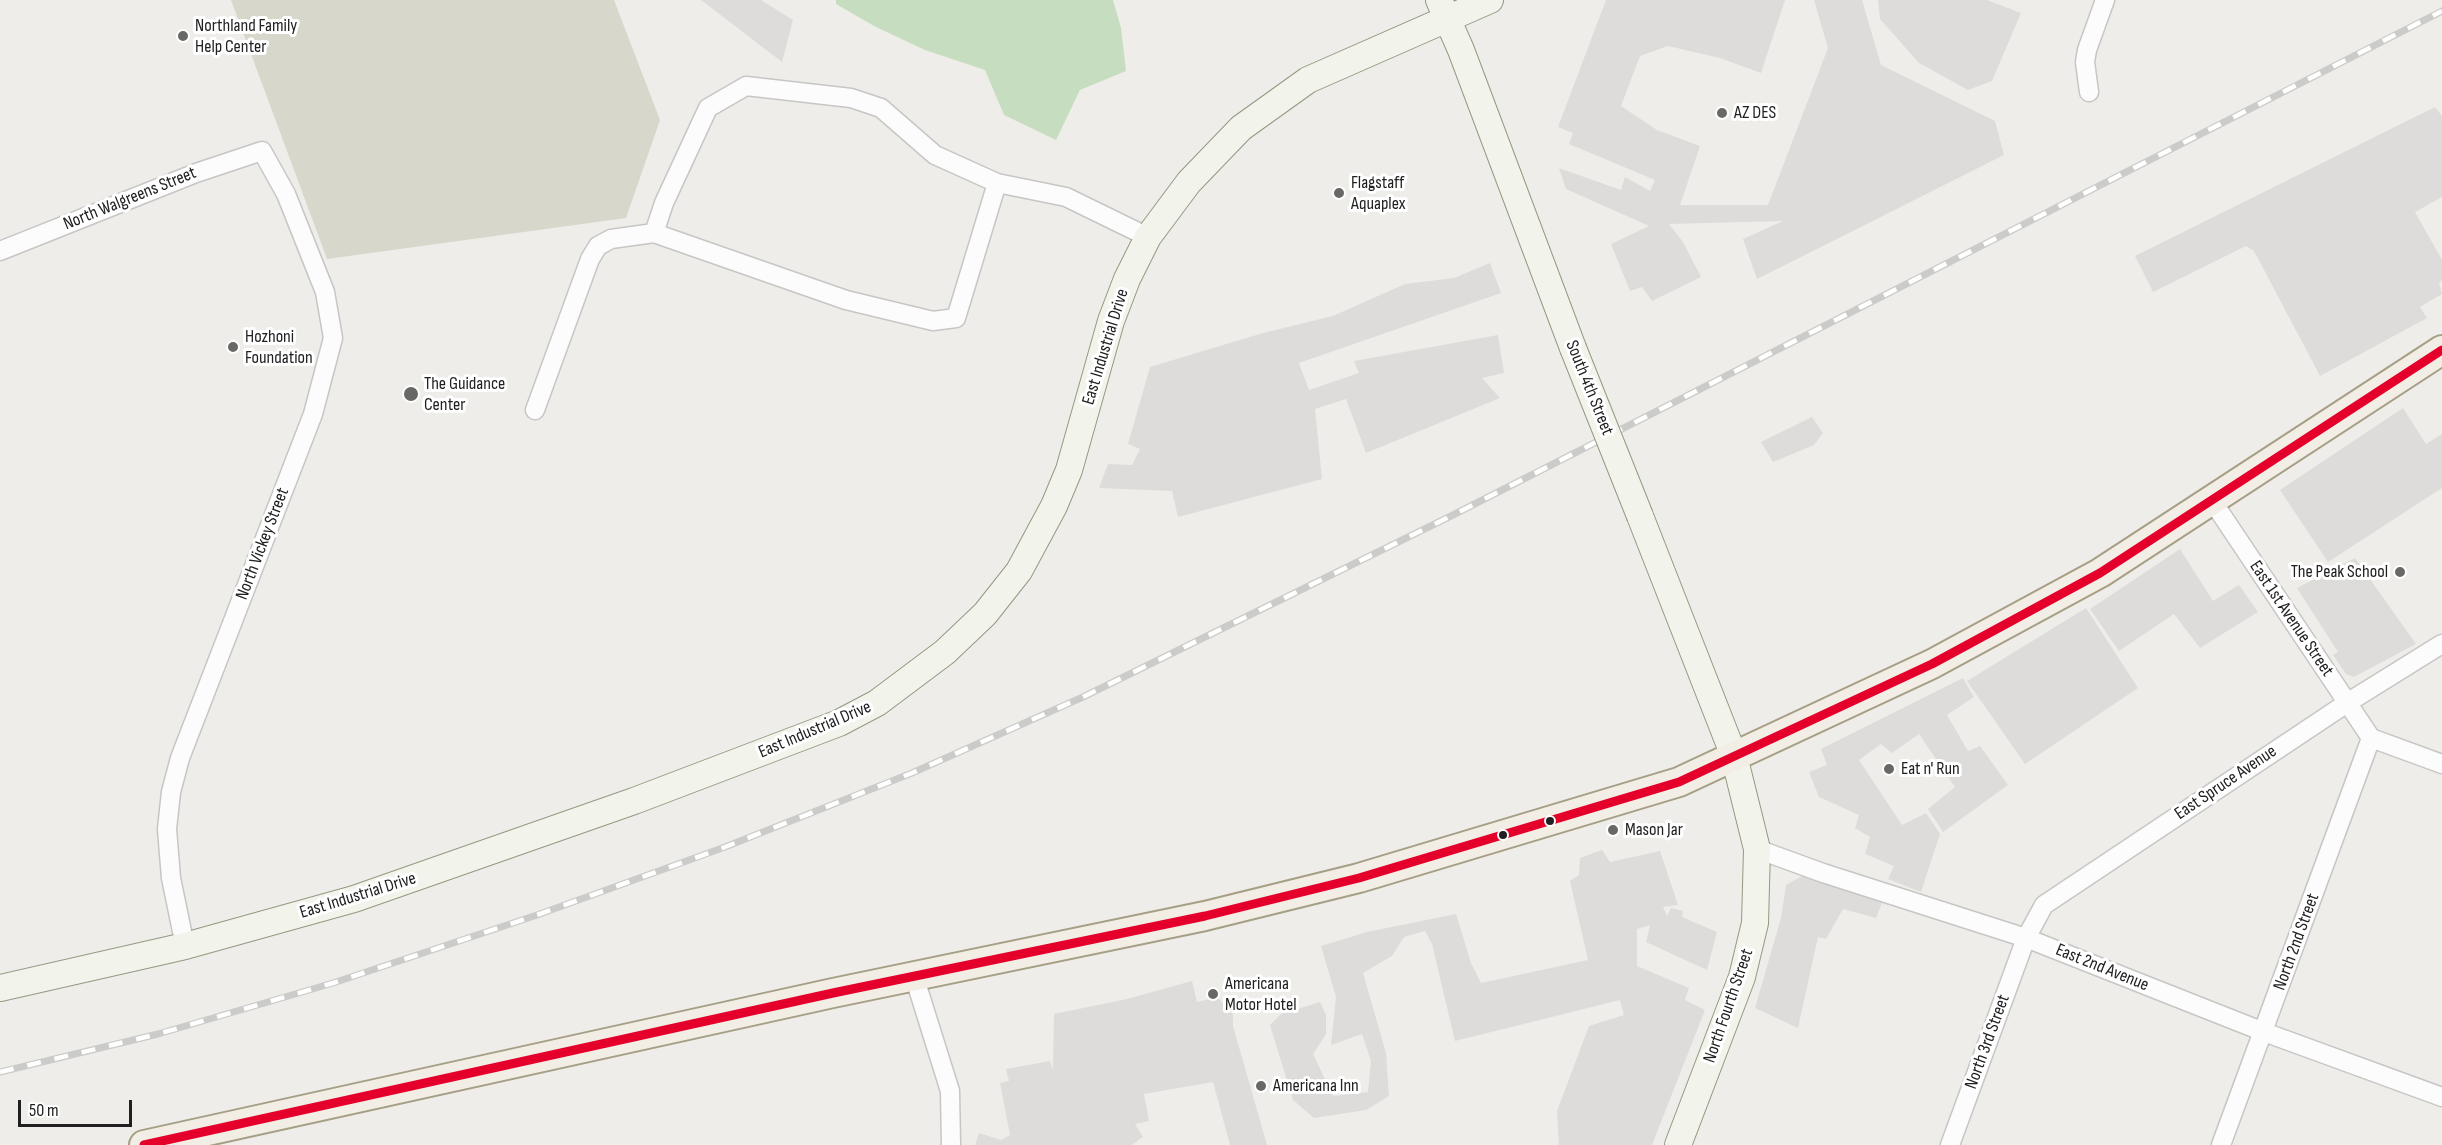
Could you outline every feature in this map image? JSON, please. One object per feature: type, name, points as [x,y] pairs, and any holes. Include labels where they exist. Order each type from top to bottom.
[{"type":"main road","points":[[144,1145],[914,976],[1205,916],[1359,878],[1679,782],[1941,659],[2100,573],[2211,499],[2315,435],[2442,350]]},
{"type":"street","name":"East Industrial Drive","points":[[0,988],[185,946],[354,899],[623,805],[839,723],[878,703],[915,677],[985,614],[1019,571],[1045,524],[1069,470],[1111,321],[1127,279],[1148,237],[1189,182],[1241,128],[1308,80],[1443,10],[1490,0]]},
{"type":"street","points":[[2089,92],[2085,62],[2087,50],[2105,0]]},
{"type":"street","name":"South 4th Street","points":[[1443,10],[1734,756]]},
{"type":"street","points":[[654,233],[664,202],[708,108],[746,87],[851,98],[881,108],[935,155],[997,183],[1066,197],[1148,237]]},
{"type":"street","name":"North Walgreens Street","points":[[0,251],[196,173],[261,151]]},
{"type":"street","name":"North Vickey Street","points":[[185,946],[171,878],[167,829],[171,792],[180,758],[314,414],[333,338],[325,292],[286,194],[261,151]]},
{"type":"street","points":[[536,410],[590,259],[598,246],[612,239],[654,233],[846,300],[933,321],[956,318],[997,183]]},
{"type":"street","name":"East 1st Avenue Street","points":[[2211,499],[2372,738]]},
{"type":"street","name":"East Spruce Avenue","points":[[2026,938],[2044,904],[2347,703],[2442,644]]},
{"type":"street","points":[[2372,738],[2442,764]]},
{"type":"street","name":"North 2nd Street","points":[[2221,1145],[2372,738]]},
{"type":"street","name":"North Fourth Street","points":[[1678,1145],[1742,977],[1755,923],[1757,849],[1734,756]]},
{"type":"street","name":"East 2nd Avenue","points":[[1757,849],[1822,873],[2026,938],[2264,1032],[2442,1097]]},
{"type":"street","name":"North 3rd Street","points":[[1950,1145],[2026,938]]},
{"type":"street","points":[[914,976],[950,1091],[951,1145]]},
{"type":"shaded area","points":[[231,0],[614,0],[660,120],[626,218],[327,259]]},
{"type":"shaded area","points":[[701,0],[761,0],[793,20],[782,62]]},
{"type":"shaded area","points":[[1606,0],[1785,0],[1761,73],[1720,58],[1668,46],[1640,56],[1621,106],[1657,130],[1700,146],[1680,205],[1768,205],[1828,48],[1814,0],[1862,0],[1881,65],[1995,121],[2004,155],[1757,279],[1743,239],[1783,221],[1669,224],[1683,242],[1701,277],[1652,301],[1642,287],[1630,291],[1611,244],[1649,226],[1566,189],[1559,168],[1621,190],[1625,177],[1650,191],[1655,180],[1569,144],[1573,133],[1558,127]]},
{"type":"shaded area","points":[[1878,0],[1987,0],[2021,13],[1992,81],[1968,90],[1919,63],[1880,19]]},
{"type":"shaded area","points":[[2435,107],[2442,116],[2442,197],[2415,212],[2442,260],[2442,280],[2439,283],[2442,294],[2420,307],[2427,318],[2320,376],[2254,251],[2246,246],[2153,292],[2135,256]]},
{"type":"shaded area","points":[[1490,263],[1501,293],[1299,363],[1309,390],[1359,373],[1354,361],[1498,335],[1504,373],[1482,378],[1500,398],[1366,453],[1346,399],[1315,409],[1322,479],[1178,517],[1172,491],[1099,488],[1108,464],[1132,465],[1140,449],[1128,444],[1150,367],[1263,333],[1333,316],[1405,284],[1454,278]]},
{"type":"shaded area","points":[[2403,408],[2426,444],[2442,434],[2442,488],[2328,562],[2280,490]]},
{"type":"shaded area","points":[[1812,417],[1823,433],[1814,445],[1773,462],[1761,442]]},
{"type":"shaded area","points":[[2180,549],[2213,601],[2239,585],[2258,612],[2200,648],[2174,614],[2119,651],[2090,609]]},
{"type":"shaded area","points":[[2355,558],[2416,644],[2354,677],[2346,674],[2333,655],[2338,652],[2297,588]]},
{"type":"shaded area","points":[[2086,608],[2138,688],[2025,764],[1967,681]]},
{"type":"shaded area","points":[[1963,678],[1974,697],[1947,715],[1968,751],[1980,746],[2008,785],[1943,832],[1928,809],[1955,787],[1919,734],[1892,753],[1881,744],[1859,760],[1902,825],[1926,813],[1940,834],[1921,892],[1888,879],[1894,866],[1865,854],[1870,837],[1855,828],[1859,815],[1819,797],[1809,772],[1827,765],[1821,749]]},
{"type":"shaded area","points":[[1602,850],[1610,862],[1660,851],[1678,905],[1663,907],[1667,916],[1671,908],[1683,911],[1682,917],[1717,932],[1707,970],[1646,942],[1650,925],[1637,929],[1637,966],[1689,988],[1685,1000],[1705,1010],[1652,1145],[1559,1145],[1557,1111],[1589,1026],[1624,1015],[1620,1000],[1455,1041],[1432,944],[1425,931],[1404,937],[1392,956],[1363,973],[1386,1053],[1389,1096],[1366,1110],[1314,1118],[1293,1100],[1270,1025],[1281,1014],[1320,1002],[1326,1015],[1326,1034],[1313,1054],[1333,1096],[1368,1092],[1371,1061],[1362,1034],[1331,1045],[1336,997],[1321,946],[1367,932],[1456,914],[1471,963],[1481,983],[1588,960],[1570,881],[1579,875],[1580,858]]},
{"type":"shaded area","points":[[1804,875],[1882,903],[1876,918],[1843,909],[1826,939],[1818,937],[1798,1028],[1755,1008],[1781,918],[1786,885]]},
{"type":"shaded area","points":[[1192,981],[1197,1002],[1217,997],[1233,1014],[1233,1026],[1267,1145],[1230,1145],[1213,1082],[1144,1094],[1149,1121],[1135,1124],[1143,1137],[1132,1145],[975,1145],[979,1133],[1001,1140],[1010,1135],[1000,1083],[1009,1081],[1006,1069],[1050,1061],[1053,1070],[1054,1014],[1127,999]]},
{"type":"green space","points":[[836,0],[1113,0],[1121,28],[1126,71],[1080,90],[1056,140],[1004,115],[985,70],[925,50],[874,26],[836,4]]},
{"type":"railway","points":[[0,1072],[158,1034],[333,983],[537,915],[725,847],[912,773],[1083,697],[1453,515],[2442,11]]},
{"type":"transit line","points":[[144,1145],[833,993],[1205,916],[1359,878],[1679,782],[1932,664],[2100,573],[2442,350]]},
{"type":"place","name":"Northland Family Help Center","points":[[183,36]]},
{"type":"place","name":"AZ DES","points":[[1722,113]]},
{"type":"place","name":"Flagstaff Aquaplex","points":[[1339,193]]},
{"type":"place","name":"Hozhoni Foundation","points":[[233,347]]},
{"type":"place","name":"The Guidance Center","points":[[411,394]]},
{"type":"place","name":"The Peak School","points":[[2400,572]]},
{"type":"place","name":"Eat n' Run","points":[[1889,769]]},
{"type":"place","name":"Mason Jar","points":[[1613,830]]},
{"type":"place","name":"Americana Motor Hotel","points":[[1213,994]]},
{"type":"place","name":"Americana Inn","points":[[1261,1086]]}]
